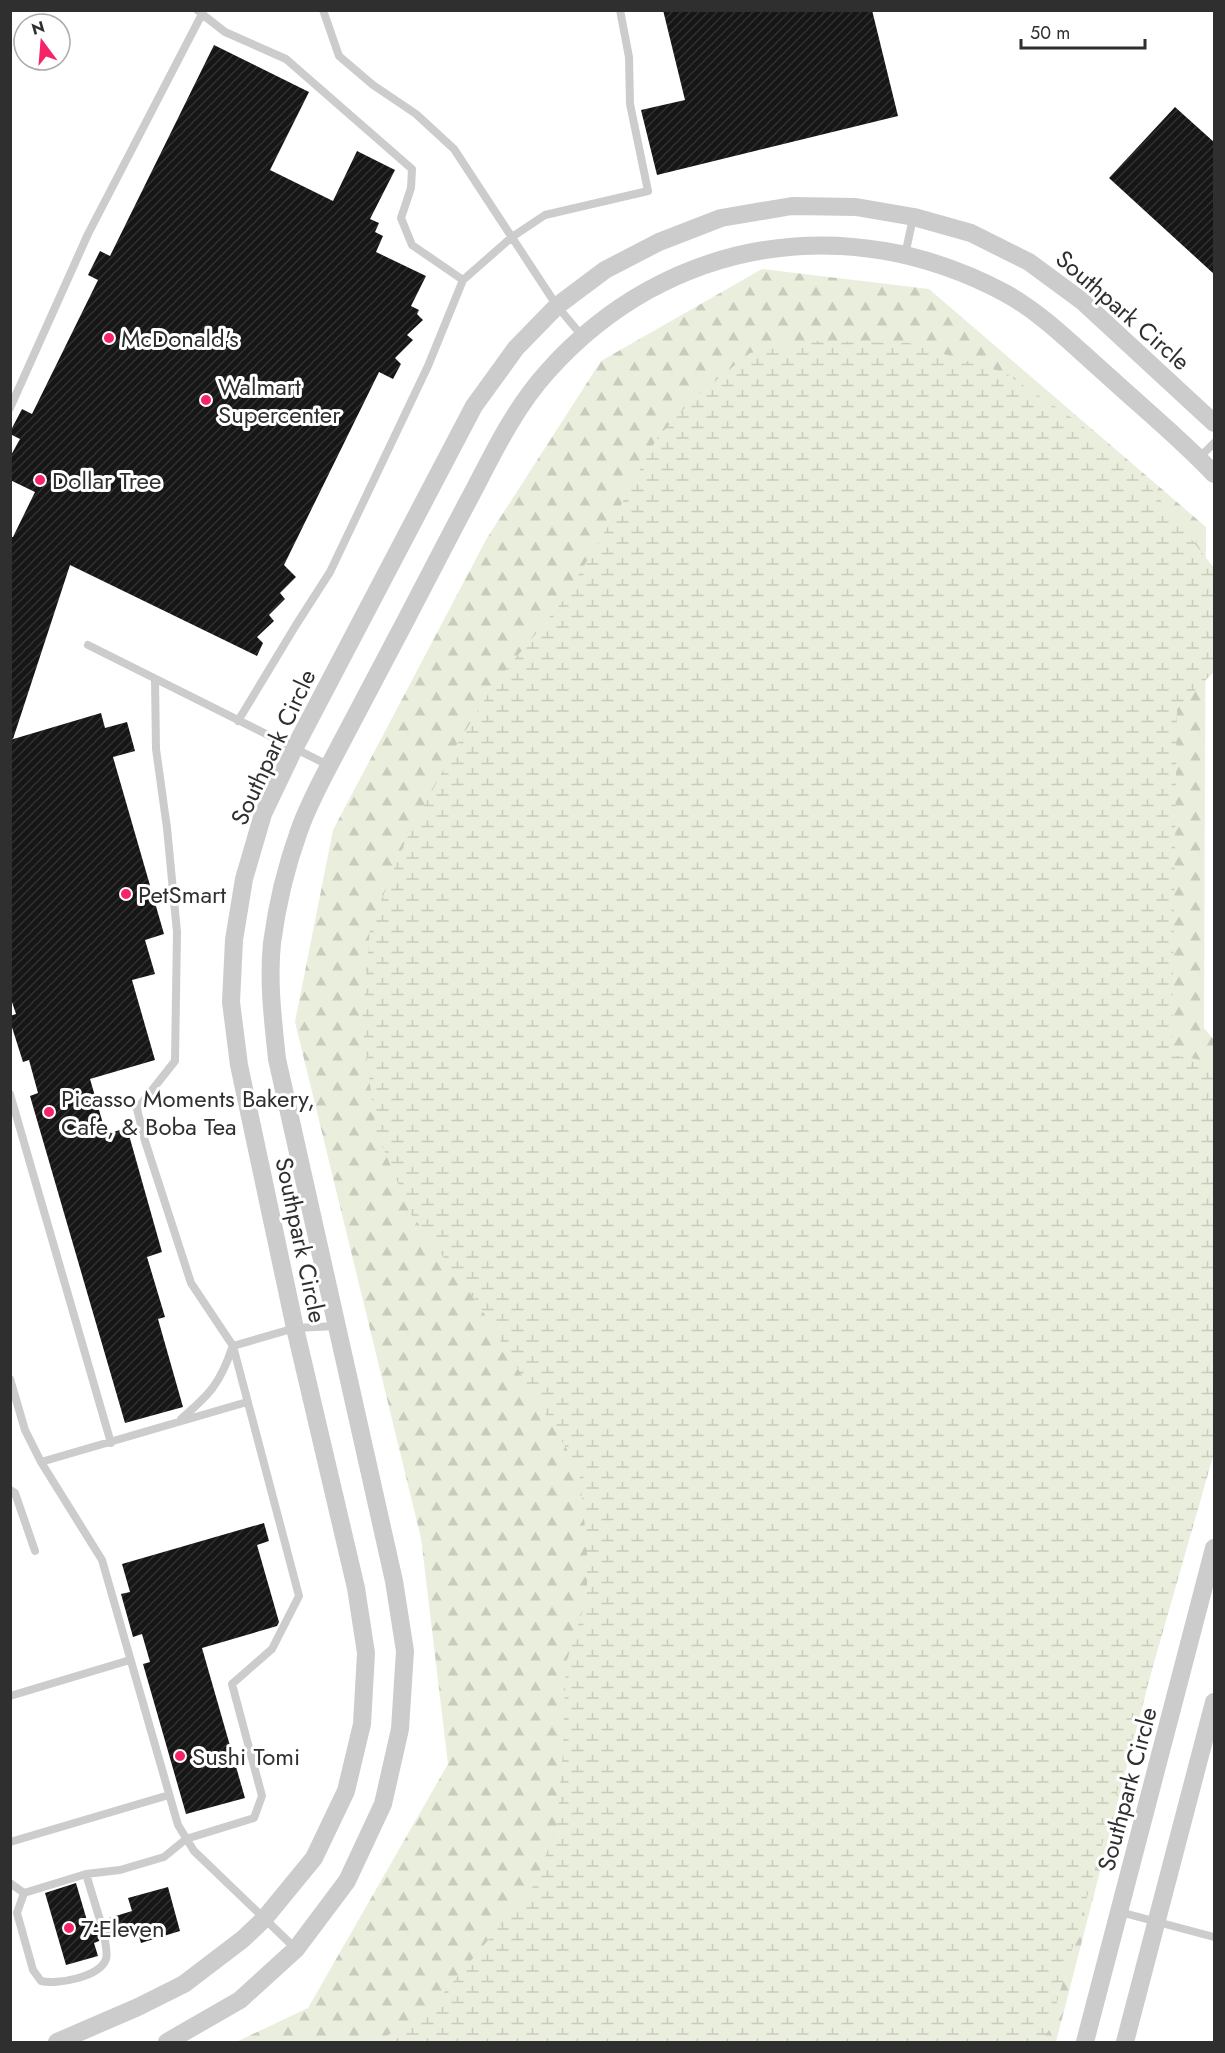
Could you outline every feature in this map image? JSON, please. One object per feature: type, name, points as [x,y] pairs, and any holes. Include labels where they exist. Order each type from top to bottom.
[{"type":"street","name":"Southpark Circle","points":[[57,2043],[184,1984],[222,1957],[264,1919],[314,1858],[346,1791],[362,1724],[366,1653],[356,1588],[295,1328],[239,1065],[231,1002],[234,940],[244,879],[263,814],[294,749],[474,406],[516,348],[557,306],[605,270],[659,242],[721,218],[792,206],[856,207],[914,217],[971,233],[1029,262],[1082,301],[1215,423]]},
{"type":"street","name":"Southpark Circle","points":[[167,2043],[240,2000],[296,1949],[347,1881],[383,1804],[400,1729],[405,1651],[394,1581],[277,1059],[270,1000],[272,944],[282,887],[299,828],[329,766],[507,427],[546,373],[582,336],[626,303],[675,277],[732,255],[795,245],[852,246],[905,255],[957,269],[1009,295],[1057,331],[1215,474]]},
{"type":"street","name":"Southpark Circle","points":[[1085,2043],[1215,1548]]},
{"type":"street","points":[[1125,2043],[1215,1702]]},
{"type":"lane","points":[[323,10],[339,56],[373,85],[416,114],[454,149],[557,306],[582,336]]},
{"type":"lane","points":[[238,721],[330,572],[428,366],[463,280],[512,237],[545,215],[648,191],[630,104],[628,57],[620,10]]},
{"type":"lane","points":[[10,408],[88,234],[201,12],[225,32],[286,59],[412,169],[411,188],[401,218],[412,245],[463,280]]},
{"type":"lane","points":[[905,255],[914,217]]},
{"type":"lane","points":[[1199,458],[1215,443]]},
{"type":"lane","points":[[88,645],[329,766]]},
{"type":"lane","points":[[24,1893],[86,1874],[120,1870],[164,1857],[186,1839],[254,1818],[262,1796],[232,1684],[272,1649],[299,1596],[233,1346],[191,1283],[145,1141],[137,1109],[176,1060],[177,932],[156,749],[155,679]]},
{"type":"lane","points":[[10,1094],[111,1443]]},
{"type":"lane","points":[[233,1346],[295,1328],[337,1326]]},
{"type":"lane","points":[[179,1421],[211,1392],[226,1365],[233,1346]]},
{"type":"lane","points":[[10,1379],[25,1430],[41,1462],[102,1560],[178,1825],[194,1851],[296,1949]]},
{"type":"lane","points":[[41,1462],[248,1402]]},
{"type":"lane","points":[[10,1490],[15,1493],[35,1551]]},
{"type":"lane","points":[[10,1696],[130,1660]]},
{"type":"lane","points":[[10,1842],[169,1795]]},
{"type":"lane","points":[[86,1874],[100,1920]]},
{"type":"lane","points":[[10,1883],[24,1893]]},
{"type":"lane","points":[[24,1893],[17,1913],[33,1970],[41,1981],[52,1984],[95,1972],[103,1965],[107,1957],[105,1939]]},
{"type":"lane","points":[[1120,1912],[1215,1936]]},
{"type":"green space","points":[[762,269],[929,289],[1206,527],[1204,1028],[1214,1040],[1214,1428],[1056,2042],[236,2042],[308,2008],[448,1764],[421,1538],[295,1022],[333,830],[487,538],[601,361]]},
{"type":"green space","points":[[814,341],[909,343],[1005,373],[1078,422],[1150,487],[1214,568],[1214,672],[1177,708],[1172,1055],[1214,1062],[1214,1453],[1049,2030],[1041,2042],[378,2042],[437,2001],[536,1883],[557,1824],[563,1752],[566,1663],[587,1597],[587,1547],[579,1469],[477,1302],[411,1214],[376,1131],[362,1022],[370,928],[405,842],[456,746],[495,683],[562,602],[621,505],[657,438],[695,397],[750,353]]},
{"type":"building","points":[[663,10],[872,10],[898,116],[657,175],[641,110],[685,100]]},
{"type":"building","points":[[214,45],[309,92],[270,170],[333,201],[357,151],[395,170],[370,219],[379,223],[375,232],[383,236],[376,252],[426,276],[411,306],[419,310],[417,314],[423,320],[407,335],[413,340],[395,358],[401,364],[393,379],[379,372],[284,565],[296,577],[280,593],[285,599],[269,615],[274,621],[257,637],[263,643],[257,656],[70,565],[13,739],[10,738],[10,537],[13,537],[35,492],[10,480],[10,457],[20,439],[10,432],[22,409],[32,414],[98,280],[88,275],[100,251],[110,256]]},
{"type":"building","points":[[1175,107],[1215,143],[1215,275],[1109,178]]},
{"type":"building","points":[[101,713],[105,728],[127,722],[135,751],[113,757],[164,934],[145,940],[155,974],[132,980],[155,1060],[90,1079],[106,1134],[127,1128],[162,1252],[147,1257],[165,1317],[158,1319],[183,1407],[125,1423],[30,1096],[38,1093],[29,1060],[23,1062],[10,1021],[10,1016],[16,1014],[10,996],[10,740]]},
{"type":"building","points":[[264,1523],[269,1541],[257,1545],[279,1622],[277,1626],[202,1648],[245,1798],[186,1814],[143,1664],[150,1662],[142,1634],[133,1637],[121,1594],[130,1592],[122,1564]]},
{"type":"building","points":[[76,1883],[88,1924],[94,1922],[99,1926],[105,1924],[106,1919],[132,1911],[128,1898],[168,1887],[180,1931],[141,1943],[137,1930],[111,1938],[104,1933],[100,1936],[99,1941],[94,1943],[98,1956],[66,1965],[45,1893]]},
{"type":"place","name":"McDonald's","points":[[109,338]]},
{"type":"place","name":"Walmart Supercenter","points":[[206,400]]},
{"type":"place","name":"Dollar Tree","points":[[40,480]]},
{"type":"place","name":"PetSmart","points":[[126,894]]},
{"type":"place","name":"Picasso Moments Bakery, Cafe, & Boba Tea","points":[[49,1112]]},
{"type":"place","name":"Sushi Tomi","points":[[180,1756]]},
{"type":"place","name":"7-Eleven","points":[[69,1928]]}]
